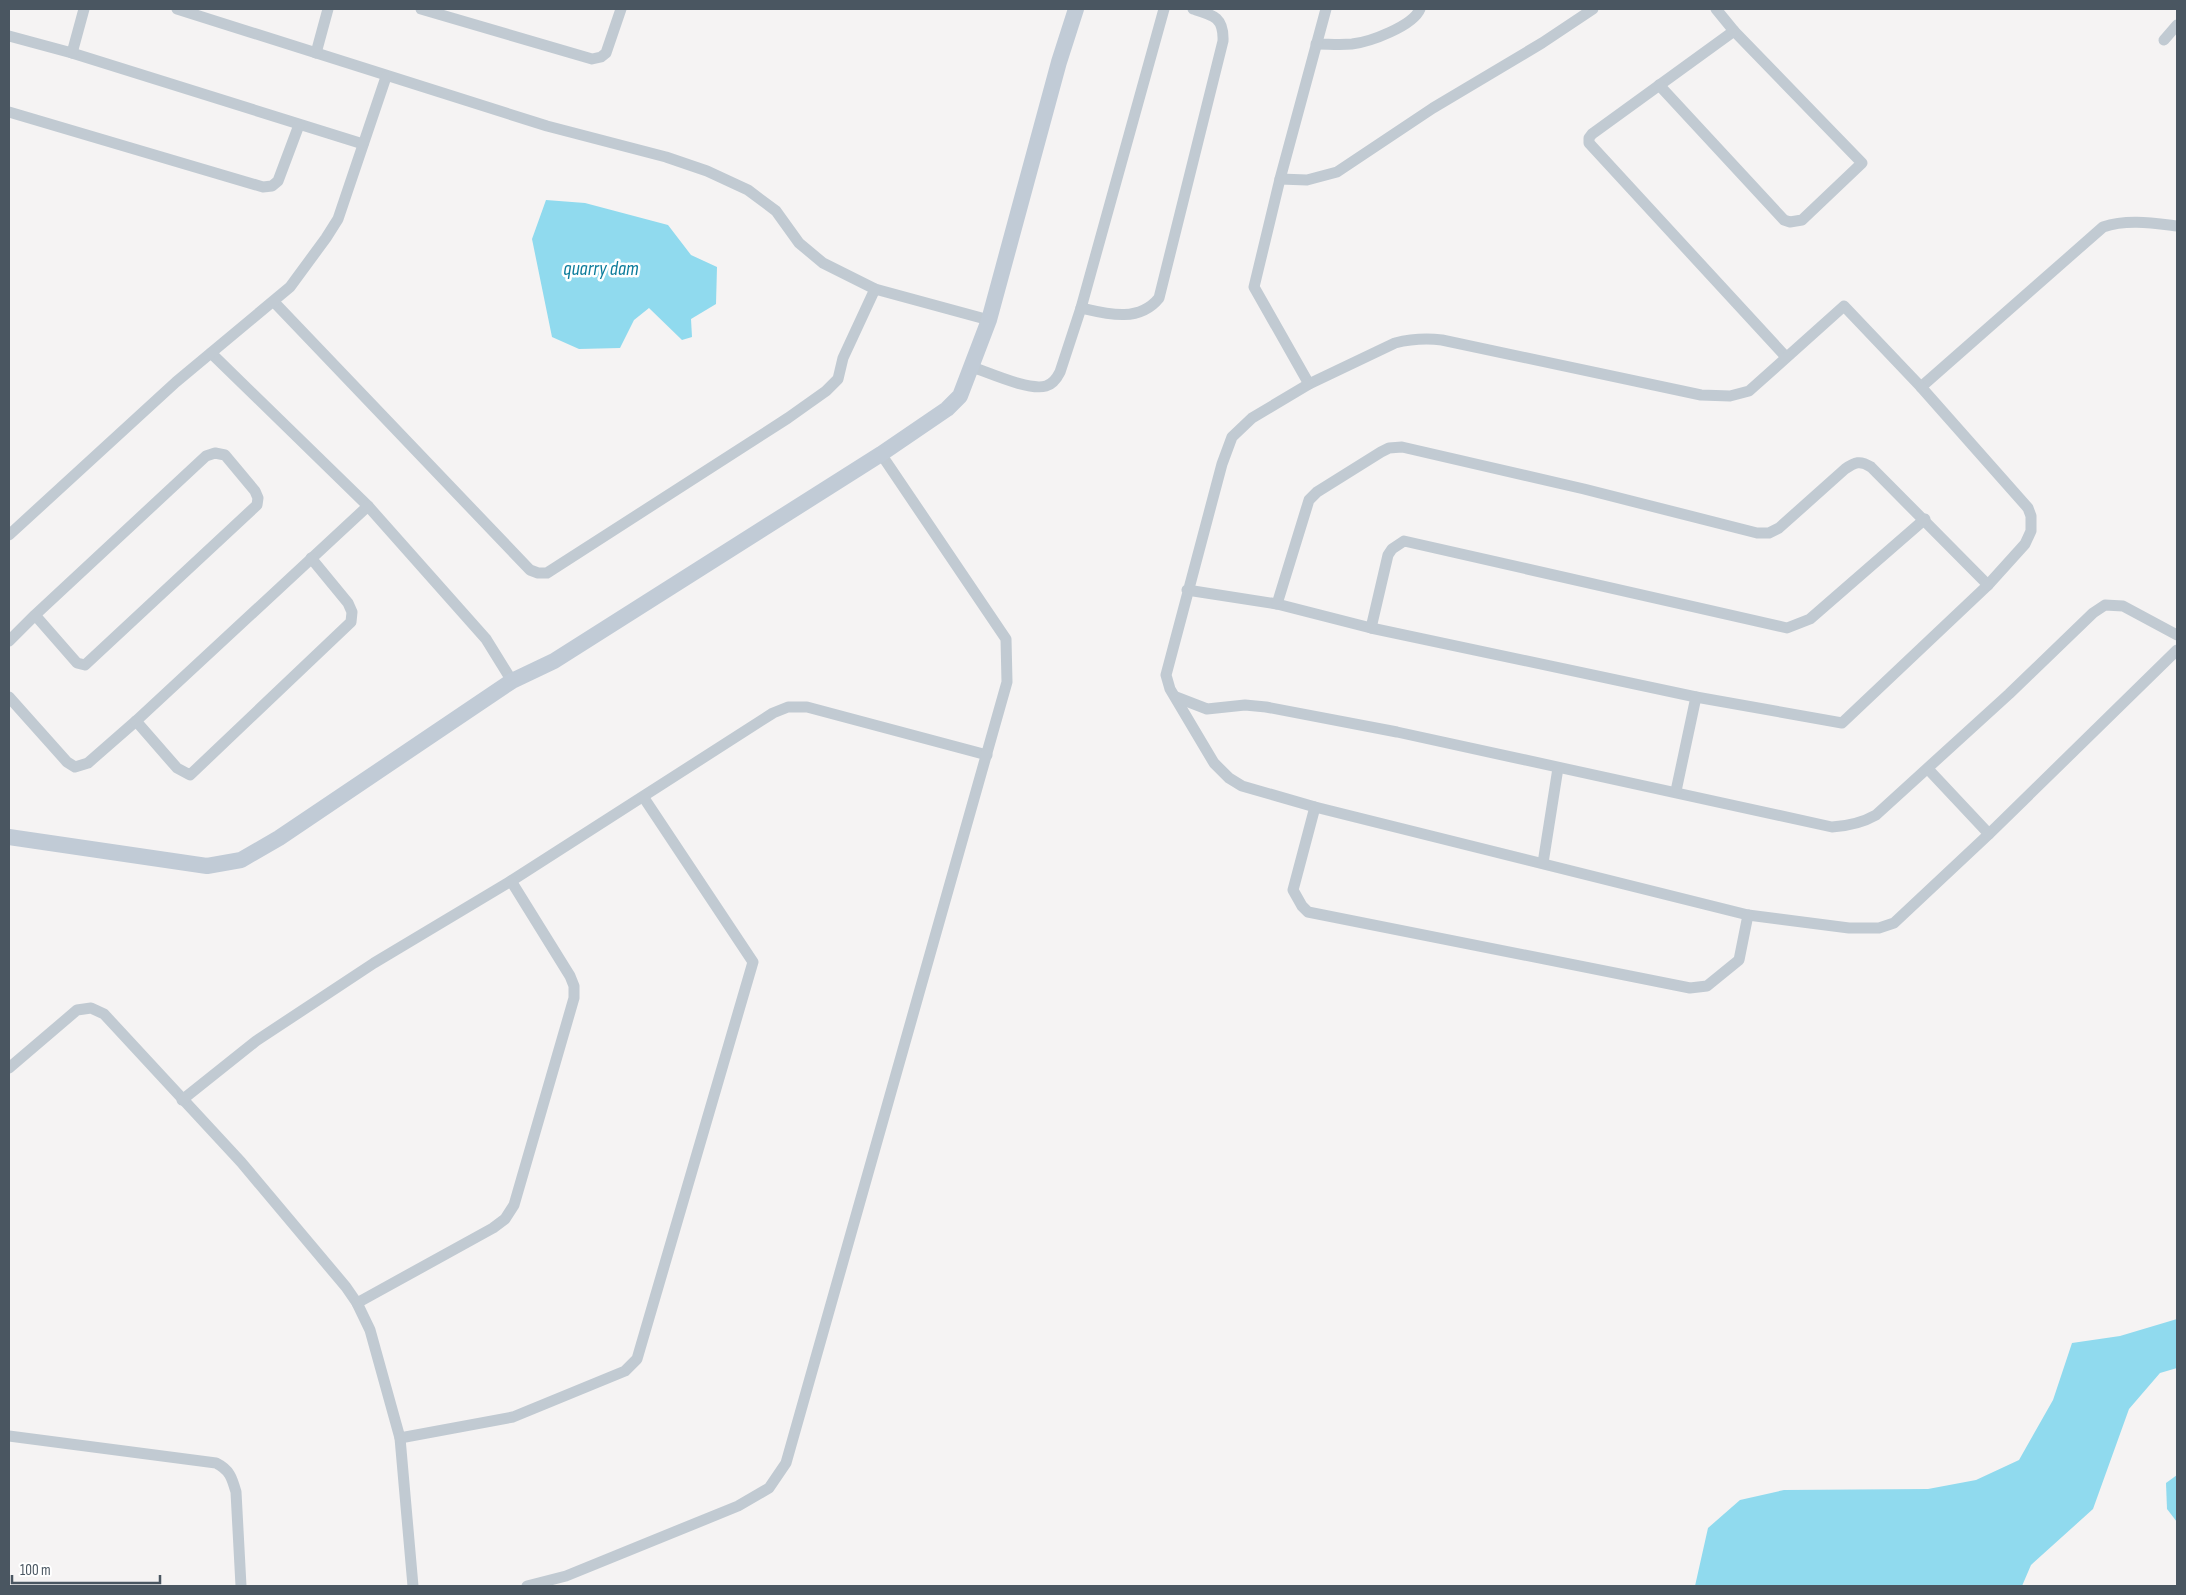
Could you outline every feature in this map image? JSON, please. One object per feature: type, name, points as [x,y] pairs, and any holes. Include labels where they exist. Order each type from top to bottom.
[{"type":"street","points":[[72,53],[84,9]]},
{"type":"street","points":[[177,9],[386,77],[547,126],[666,157],[707,171],[748,190],[769,206],[776,212],[799,243],[823,263],[875,289],[989,320]]},
{"type":"street","points":[[316,53],[328,9]]},
{"type":"street","points":[[421,9],[592,58],[601,57],[606,53],[621,9]]},
{"type":"street","points":[[9,837],[207,866],[241,860],[279,838],[512,681],[554,661],[881,454],[947,409],[960,396],[989,320],[1059,62],[1076,9]]},
{"type":"street","points":[[972,367],[1035,387],[1046,386],[1056,381],[1081,308],[1164,9]]},
{"type":"street","points":[[1081,308],[1118,316],[1147,309],[1159,298],[1223,41],[1224,31],[1221,23],[1215,16],[1193,9]]},
{"type":"street","points":[[1309,384],[1254,287],[1280,179],[1326,9]]},
{"type":"street","points":[[1316,44],[1353,44],[1390,33],[1417,16],[1420,9]]},
{"type":"street","points":[[1280,179],[1307,180],[1337,172],[1433,108],[1542,43],[1593,9]]},
{"type":"street","points":[[1659,85],[1784,220],[1790,222],[1802,220],[1862,163],[1734,31],[1716,9]]},
{"type":"street","points":[[2164,40],[2177,25]]},
{"type":"street","points":[[1734,31],[1589,138],[1590,143],[1786,357]]},
{"type":"street","points":[[9,36],[72,53],[363,144]]},
{"type":"street","points":[[9,535],[176,382],[290,287],[338,219],[386,77]]},
{"type":"street","points":[[9,112],[263,187],[272,186],[278,181],[299,125]]},
{"type":"street","points":[[1921,388],[2103,227],[2116,223],[2145,222],[2177,226]]},
{"type":"street","points":[[274,302],[530,570],[546,573],[788,418],[826,391],[838,378],[843,358],[875,289]]},
{"type":"street","points":[[1187,590],[1276,604],[1371,628],[1696,697],[1842,723],[1988,584],[2025,544],[2031,531],[2031,516],[2028,508],[1921,388],[1844,306],[1749,391],[1730,396],[1712,396],[1442,340],[1417,339],[1395,343],[1309,384],[1252,418],[1232,437],[1222,464],[1187,590],[1166,674],[1167,682],[1214,763],[1229,778],[1242,786],[1315,807],[1748,915],[1849,928],[1880,928],[1894,924],[2177,650]]},
{"type":"street","points":[[211,353],[368,506],[486,639],[512,681]]},
{"type":"street","points":[[1276,604],[1309,500],[1317,492],[1388,448],[1402,447],[1584,489],[1758,533],[1768,533],[1779,528],[1853,463],[1863,462],[1871,466],[1988,584]]},
{"type":"street","points":[[9,641],[35,615],[206,456],[215,453],[225,455],[255,491],[258,505],[85,665],[77,663],[35,615]]},
{"type":"street","points":[[527,1586],[566,1576],[738,1506],[769,1488],[786,1463],[1008,682],[1006,639],[881,454]]},
{"type":"street","points":[[9,697],[67,762],[75,767],[88,763],[136,721],[368,506]]},
{"type":"street","points":[[1371,628],[1388,555],[1392,548],[1404,541],[1787,628],[1810,619],[1924,519]]},
{"type":"street","points":[[136,721],[176,768],[190,775],[351,622],[352,612],[348,604],[311,558]]},
{"type":"street","points":[[1176,697],[1207,709],[1245,705],[1397,732],[1558,768],[1676,791],[1832,827],[1848,826],[1876,815],[1928,769],[2093,613],[2105,605],[2123,606],[2177,635]]},
{"type":"street","points":[[1676,791],[1696,697]]},
{"type":"street","points":[[182,1100],[256,1041],[374,963],[511,881],[580,835],[644,798],[773,713],[788,707],[807,707],[986,755]]},
{"type":"street","points":[[1544,863],[1558,768]]},
{"type":"street","points":[[1928,769],[1989,834]]},
{"type":"street","points":[[400,1438],[514,1417],[625,1371],[636,1359],[753,962],[644,798]]},
{"type":"street","points":[[1315,807],[1293,890],[1302,906],[1308,912],[1690,988],[1707,986],[1739,960],[1748,915]]},
{"type":"street","points":[[356,1303],[493,1228],[506,1219],[514,1205],[574,998],[574,986],[570,976],[511,881]]},
{"type":"street","points":[[9,1068],[77,1010],[91,1008],[104,1014],[246,1168],[346,1287],[370,1330],[400,1438],[413,1586]]},
{"type":"street","points":[[9,1436],[216,1463],[227,1468],[232,1477],[236,1492],[241,1586]]},
{"type":"water","name":"quarry dam","points":[[546,200],[585,203],[668,225],[691,255],[717,267],[716,304],[691,319],[692,337],[682,340],[649,308],[634,320],[620,348],[579,349],[552,337],[532,239]]},
{"type":"water","points":[[2177,1319],[2177,1368],[2160,1373],[2129,1409],[2093,1509],[2031,1565],[2022,1586],[1695,1586],[1708,1528],[1740,1500],[1784,1490],[1928,1489],[1976,1480],[2019,1460],[2053,1400],[2072,1343],[2120,1336]]},
{"type":"water","points":[[2177,1475],[2177,1522],[2167,1509],[2166,1483]]}]
